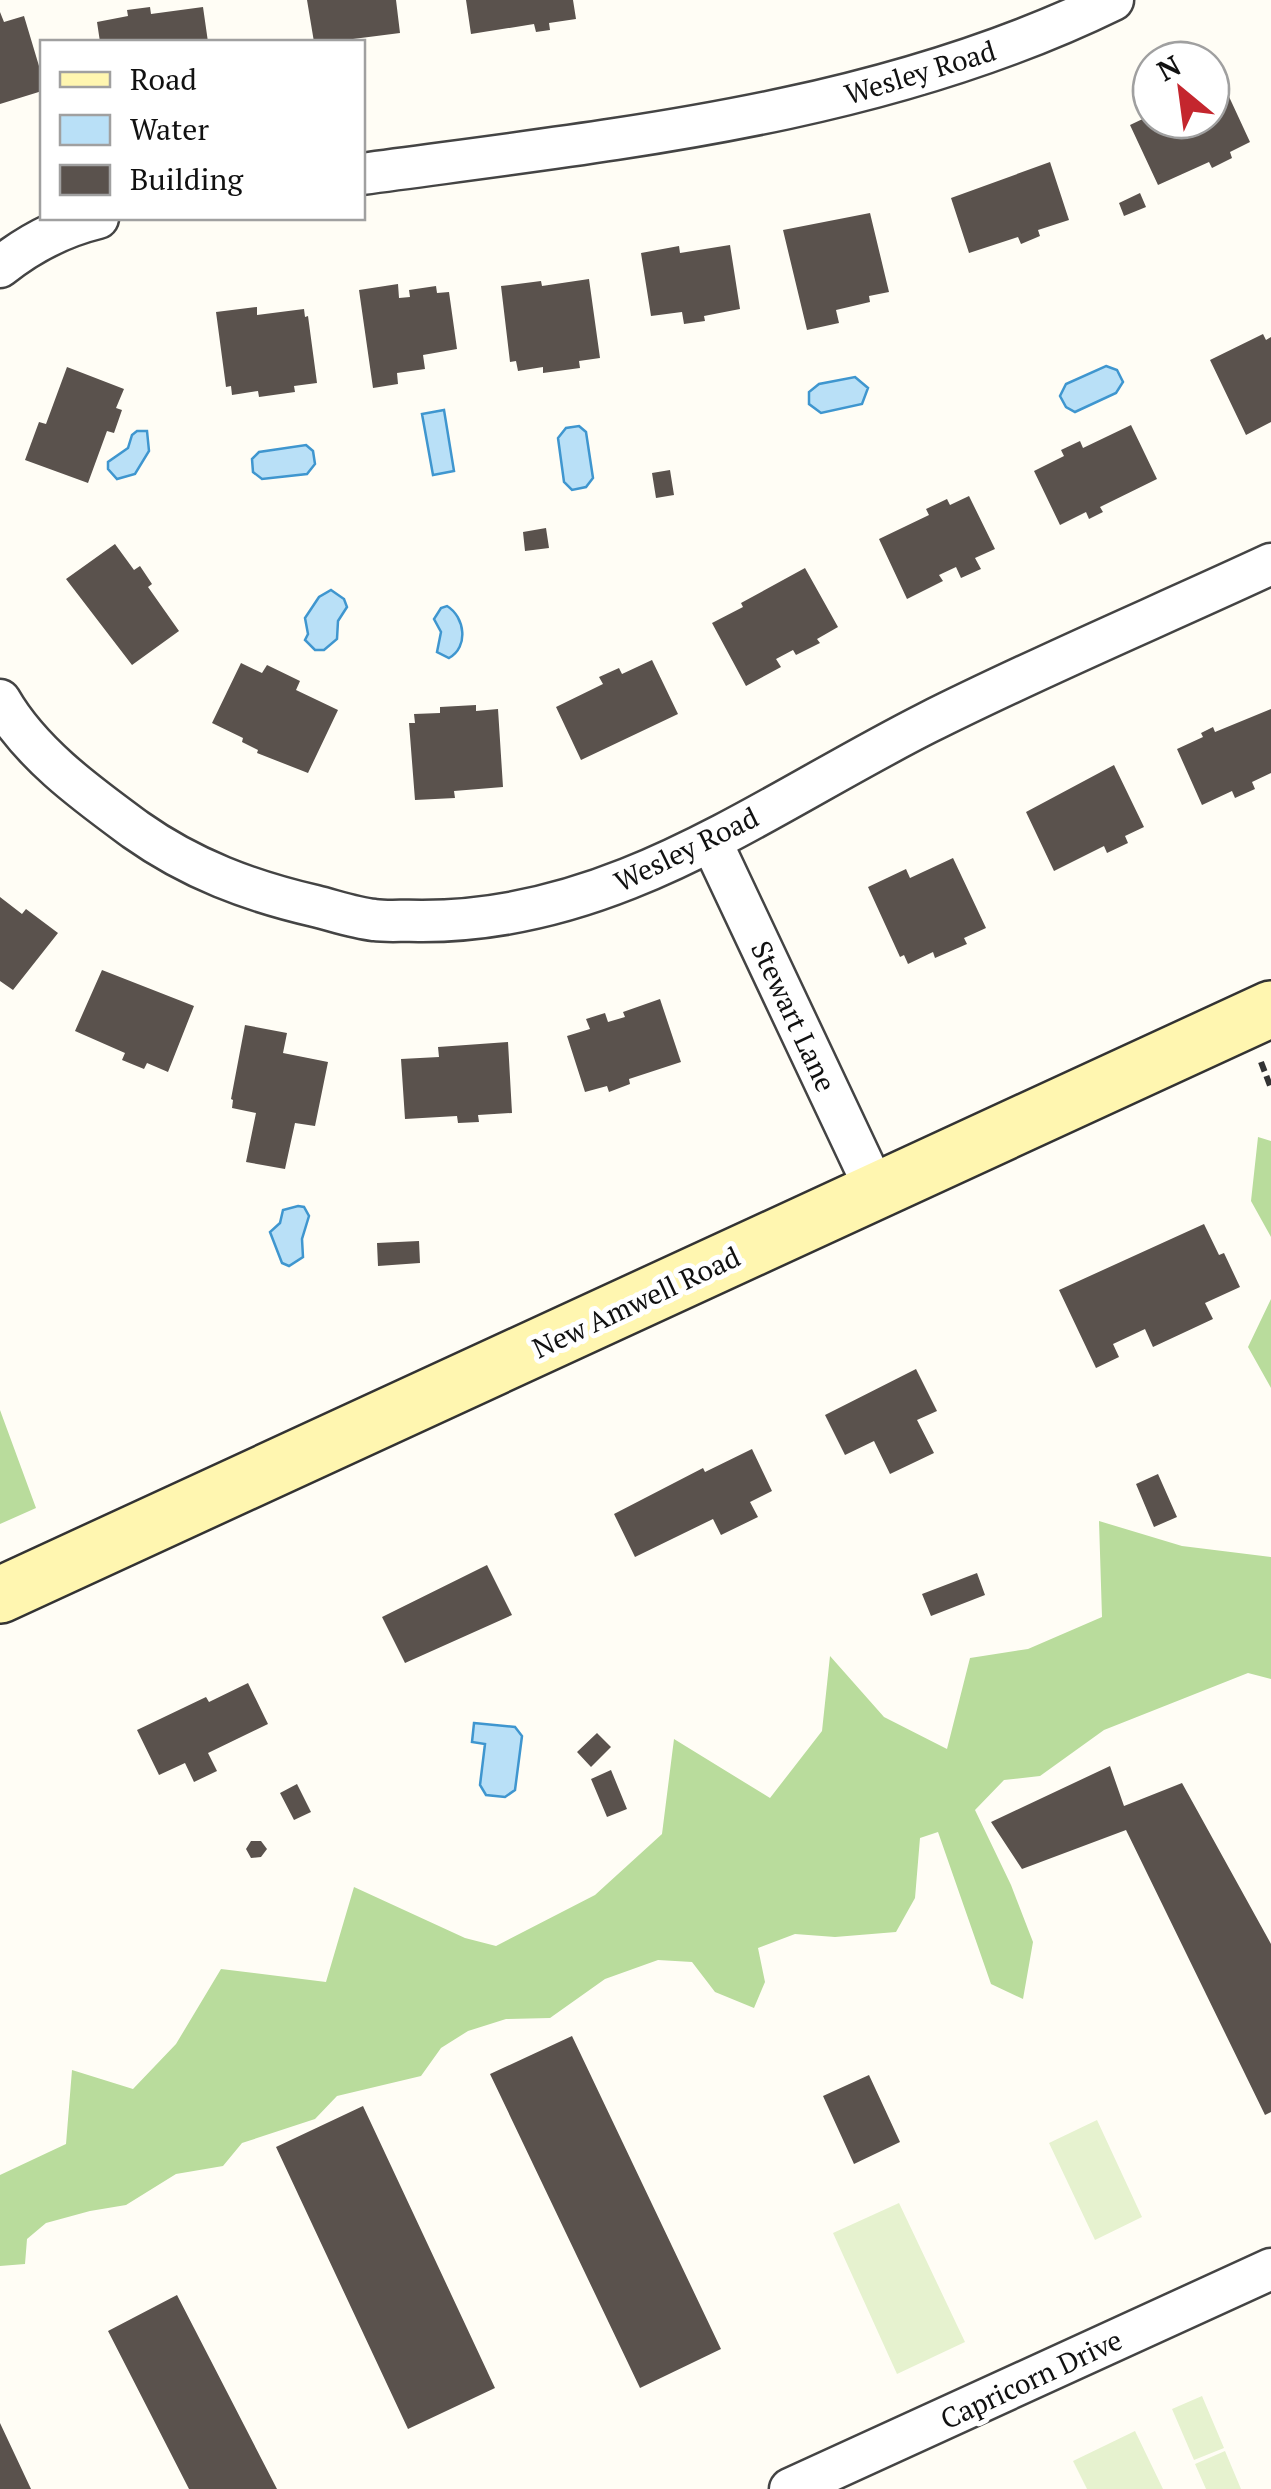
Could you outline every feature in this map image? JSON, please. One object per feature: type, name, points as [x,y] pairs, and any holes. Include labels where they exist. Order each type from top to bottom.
[{"type":"street","name":"Wesley Road","points":[[365,174],[762,115],[882,86],[994,51],[1114,0]]},
{"type":"street","points":[[0,267],[27,245],[90,220]]},
{"type":"street","name":"Wesley Road","points":[[0,700],[10,719],[78,787],[146,837],[198,868],[264,894],[375,920],[462,921],[550,906],[632,880],[929,722],[1271,564]]},
{"type":"street","name":"Stewart Lane","points":[[711,841],[876,1191]]},
{"type":"street","name":"New Amwell Road","points":[[0,1595],[876,1191],[1266,1035]]},
{"type":"street","name":"Capricorn Drive","points":[[790,2489],[1271,2269]]},
{"type":"path","points":[[1266,1035],[1271,1088]]},
{"type":"green space","points":[[1258,1137],[1271,1141],[1271,1237],[1251,1201]]},
{"type":"green space","points":[[1271,1299],[1271,1388],[1248,1347]]},
{"type":"green space","points":[[0,1410],[36,1508],[0,1524]]},
{"type":"green space","points":[[1099,1521],[1182,1546],[1271,1557],[1271,1679],[1248,1673],[1104,1730],[1040,1776],[1004,1780],[975,1810],[1033,1942],[1023,1999],[991,1984],[938,1832],[920,1838],[915,1898],[896,1932],[835,1937],[795,1934],[758,1948],[765,1982],[754,2008],[715,1992],[692,1962],[658,1960],[605,1979],[550,2018],[506,2019],[468,2031],[441,2048],[421,2076],[337,2096],[315,2119],[242,2143],[223,2166],[176,2174],[126,2205],[46,2223],[27,2239],[25,2264],[0,2266],[0,2175],[66,2144],[72,2070],[133,2089],[176,2044],[221,1969],[326,1982],[354,1887],[465,1938],[496,1946],[595,1895],[662,1834],[674,1739],[770,1798],[822,1731],[830,1656],[884,1717],[947,1749],[970,1658],[1028,1649],[1102,1617]]},
{"type":"green space","points":[[1097,2120],[1142,2217],[1095,2240],[1049,2143]]},
{"type":"green space","points":[[899,2203],[965,2342],[897,2374],[833,2233]]},
{"type":"green space","points":[[1202,2396],[1224,2448],[1194,2460],[1172,2409]]},
{"type":"green space","points":[[1135,2431],[1163,2489],[1087,2489],[1073,2461]]},
{"type":"green space","points":[[1225,2451],[1241,2489],[1206,2489],[1195,2464]]},
{"type":"water","points":[[1106,366],[1117,370],[1123,382],[1116,393],[1075,412],[1066,407],[1060,396],[1066,384]]},
{"type":"water","points":[[855,377],[868,388],[862,404],[821,413],[809,404],[809,392],[819,384]]},
{"type":"water","points":[[444,410],[454,471],[433,475],[422,414]]},
{"type":"water","points":[[579,426],[586,432],[593,478],[586,487],[572,490],[564,482],[558,438],[566,428]]},
{"type":"water","points":[[137,431],[147,431],[149,451],[135,474],[117,479],[108,469],[108,462],[128,448]]},
{"type":"water","points":[[306,445],[313,451],[315,464],[307,474],[262,479],[253,472],[252,459],[259,452]]},
{"type":"water","points":[[331,590],[344,599],[347,607],[338,621],[337,639],[324,650],[315,650],[305,640],[305,618],[319,597]]},
{"type":"water","points":[[447,606],[458,617],[462,632],[460,647],[449,658],[437,652],[441,632],[434,619]]},
{"type":"water","points":[[304,1207],[309,1216],[302,1239],[303,1257],[289,1266],[282,1263],[270,1232],[280,1223],[283,1210]]},
{"type":"water","points":[[474,1723],[515,1727],[522,1736],[515,1790],[505,1797],[486,1795],[480,1785],[485,1744],[472,1742]]},
{"type":"building","points":[[307,0],[396,0],[400,33],[353,40],[314,40]]},
{"type":"building","points":[[466,0],[573,0],[576,19],[549,23],[550,30],[536,32],[534,24],[471,34]]},
{"type":"building","points":[[150,7],[151,14],[203,7],[208,40],[100,40],[97,22],[128,16],[127,10]]},
{"type":"building","points":[[0,12],[4,22],[24,16],[40,69],[40,92],[0,104]]},
{"type":"building","points":[[1231,101],[1250,142],[1230,152],[1232,158],[1212,168],[1209,162],[1158,185],[1137,140],[1231,140]]},
{"type":"building","points":[[1050,162],[1069,220],[1038,230],[1040,236],[1021,244],[1018,237],[969,253],[951,198]]},
{"type":"building","points":[[1140,193],[1146,207],[1124,216],[1119,203]]},
{"type":"building","points":[[870,213],[889,292],[869,296],[870,302],[836,310],[839,323],[807,330],[783,230]]},
{"type":"building","points":[[730,245],[740,309],[684,324],[682,312],[651,316],[641,253],[679,246],[680,253]]},
{"type":"building","points":[[589,279],[600,358],[579,361],[580,368],[543,373],[543,367],[518,371],[516,361],[510,362],[501,286],[541,281],[542,286]]},
{"type":"building","points":[[398,284],[399,298],[410,297],[409,290],[436,286],[437,293],[449,292],[457,349],[423,355],[425,369],[397,373],[398,384],[373,388],[359,290]]},
{"type":"building","points":[[257,307],[257,315],[304,309],[317,383],[294,386],[295,392],[259,397],[258,391],[232,395],[231,386],[226,387],[216,312]]},
{"type":"building","points":[[1263,334],[1266,340],[1271,337],[1271,422],[1246,435],[1210,360]]},
{"type":"building","points":[[67,367],[124,389],[116,408],[122,410],[114,433],[107,431],[88,483],[25,460],[39,422],[46,424]]},
{"type":"building","points":[[1131,425],[1157,479],[1100,507],[1103,512],[1089,519],[1086,512],[1060,525],[1034,471],[1064,456],[1061,450],[1080,441],[1083,448]]},
{"type":"building","points":[[670,470],[674,495],[656,498],[652,473]]},
{"type":"building","points":[[969,496],[995,549],[975,558],[981,569],[961,578],[956,567],[939,575],[943,581],[907,599],[879,539],[929,515],[926,509],[947,499],[950,505]]},
{"type":"building","points":[[546,528],[549,548],[525,551],[523,532]]},
{"type":"building","points":[[115,544],[134,570],[140,566],[152,584],[148,587],[179,631],[132,665],[66,579]]},
{"type":"building","points":[[805,568],[838,627],[817,639],[820,643],[796,655],[793,650],[776,659],[781,667],[746,686],[712,623]]},
{"type":"building","points":[[652,660],[678,714],[581,760],[556,707],[603,684],[599,677],[619,668],[622,674]]},
{"type":"building","points":[[241,663],[262,673],[267,665],[300,681],[296,690],[338,710],[308,773],[257,753],[258,750],[242,742],[243,738],[212,723]]},
{"type":"building","points":[[476,705],[476,711],[498,709],[503,787],[454,791],[455,798],[415,800],[409,723],[415,723],[414,714],[440,713],[440,707]]},
{"type":"building","points":[[1271,709],[1271,773],[1252,782],[1255,789],[1235,798],[1232,791],[1202,805],[1177,749],[1203,737],[1201,733],[1213,727],[1215,732]]},
{"type":"building","points":[[1114,765],[1144,827],[1125,836],[1128,843],[1107,853],[1104,846],[1054,871],[1026,812]]},
{"type":"building","points":[[953,858],[986,928],[964,938],[967,944],[935,958],[933,952],[908,964],[904,955],[900,957],[868,887],[906,869],[910,878]]},
{"type":"building","points":[[0,897],[22,914],[26,909],[58,933],[13,990],[0,981]]},
{"type":"building","points":[[102,970],[194,1006],[168,1072],[147,1063],[144,1069],[122,1060],[125,1053],[75,1031]]},
{"type":"building","points":[[660,999],[681,1062],[629,1079],[630,1084],[609,1092],[607,1086],[585,1092],[567,1036],[590,1029],[586,1019],[605,1013],[608,1022],[625,1017],[623,1012]]},
{"type":"building","points":[[245,1025],[287,1033],[283,1053],[328,1062],[315,1126],[295,1123],[285,1169],[246,1162],[256,1113],[232,1108],[231,1099]]},
{"type":"building","points":[[508,1042],[512,1113],[478,1115],[479,1122],[458,1123],[457,1116],[405,1119],[401,1059],[439,1057],[438,1047]]},
{"type":"building","points":[[1204,1224],[1240,1287],[1205,1303],[1213,1319],[1153,1347],[1145,1329],[1113,1344],[1119,1357],[1096,1368],[1059,1290]]},
{"type":"building","points":[[419,1241],[420,1263],[378,1266],[377,1243]]},
{"type":"building","points":[[916,1369],[937,1411],[917,1420],[934,1453],[890,1474],[874,1441],[845,1455],[825,1415]]},
{"type":"building","points":[[752,1449],[772,1491],[750,1502],[758,1517],[721,1535],[713,1519],[635,1557],[614,1514],[703,1468],[705,1472]]},
{"type":"building","points":[[1158,1474],[1177,1517],[1154,1527],[1136,1484]]},
{"type":"building","points":[[487,1565],[512,1615],[405,1663],[382,1617]]},
{"type":"building","points":[[977,1573],[985,1595],[931,1616],[922,1594]]},
{"type":"building","points":[[248,1683],[268,1724],[208,1753],[217,1771],[194,1782],[185,1763],[159,1775],[137,1730],[206,1697],[209,1702]]},
{"type":"building","points":[[597,1733],[611,1747],[591,1767],[577,1752]]},
{"type":"building","points":[[1110,1766],[1124,1806],[1182,1783],[1271,1944],[1271,2112],[1265,2115],[1126,1830],[1022,1869],[991,1822]]},
{"type":"building","points":[[611,1770],[627,1809],[607,1817],[591,1779]]},
{"type":"building","points":[[297,1784],[311,1812],[294,1820],[280,1793]]},
{"type":"building","points":[[251,1841],[261,1841],[267,1849],[261,1857],[251,1858],[246,1849]]},
{"type":"building","points":[[572,2036],[721,2349],[640,2388],[490,2074]]},
{"type":"building","points":[[869,2075],[900,2142],[854,2164],[823,2096]]},
{"type":"building","points":[[363,2106],[495,2388],[408,2429],[276,2147]]},
{"type":"building","points":[[177,2295],[277,2489],[189,2489],[108,2331]]},
{"type":"building","points":[[0,2423],[31,2489],[0,2489]]}]
